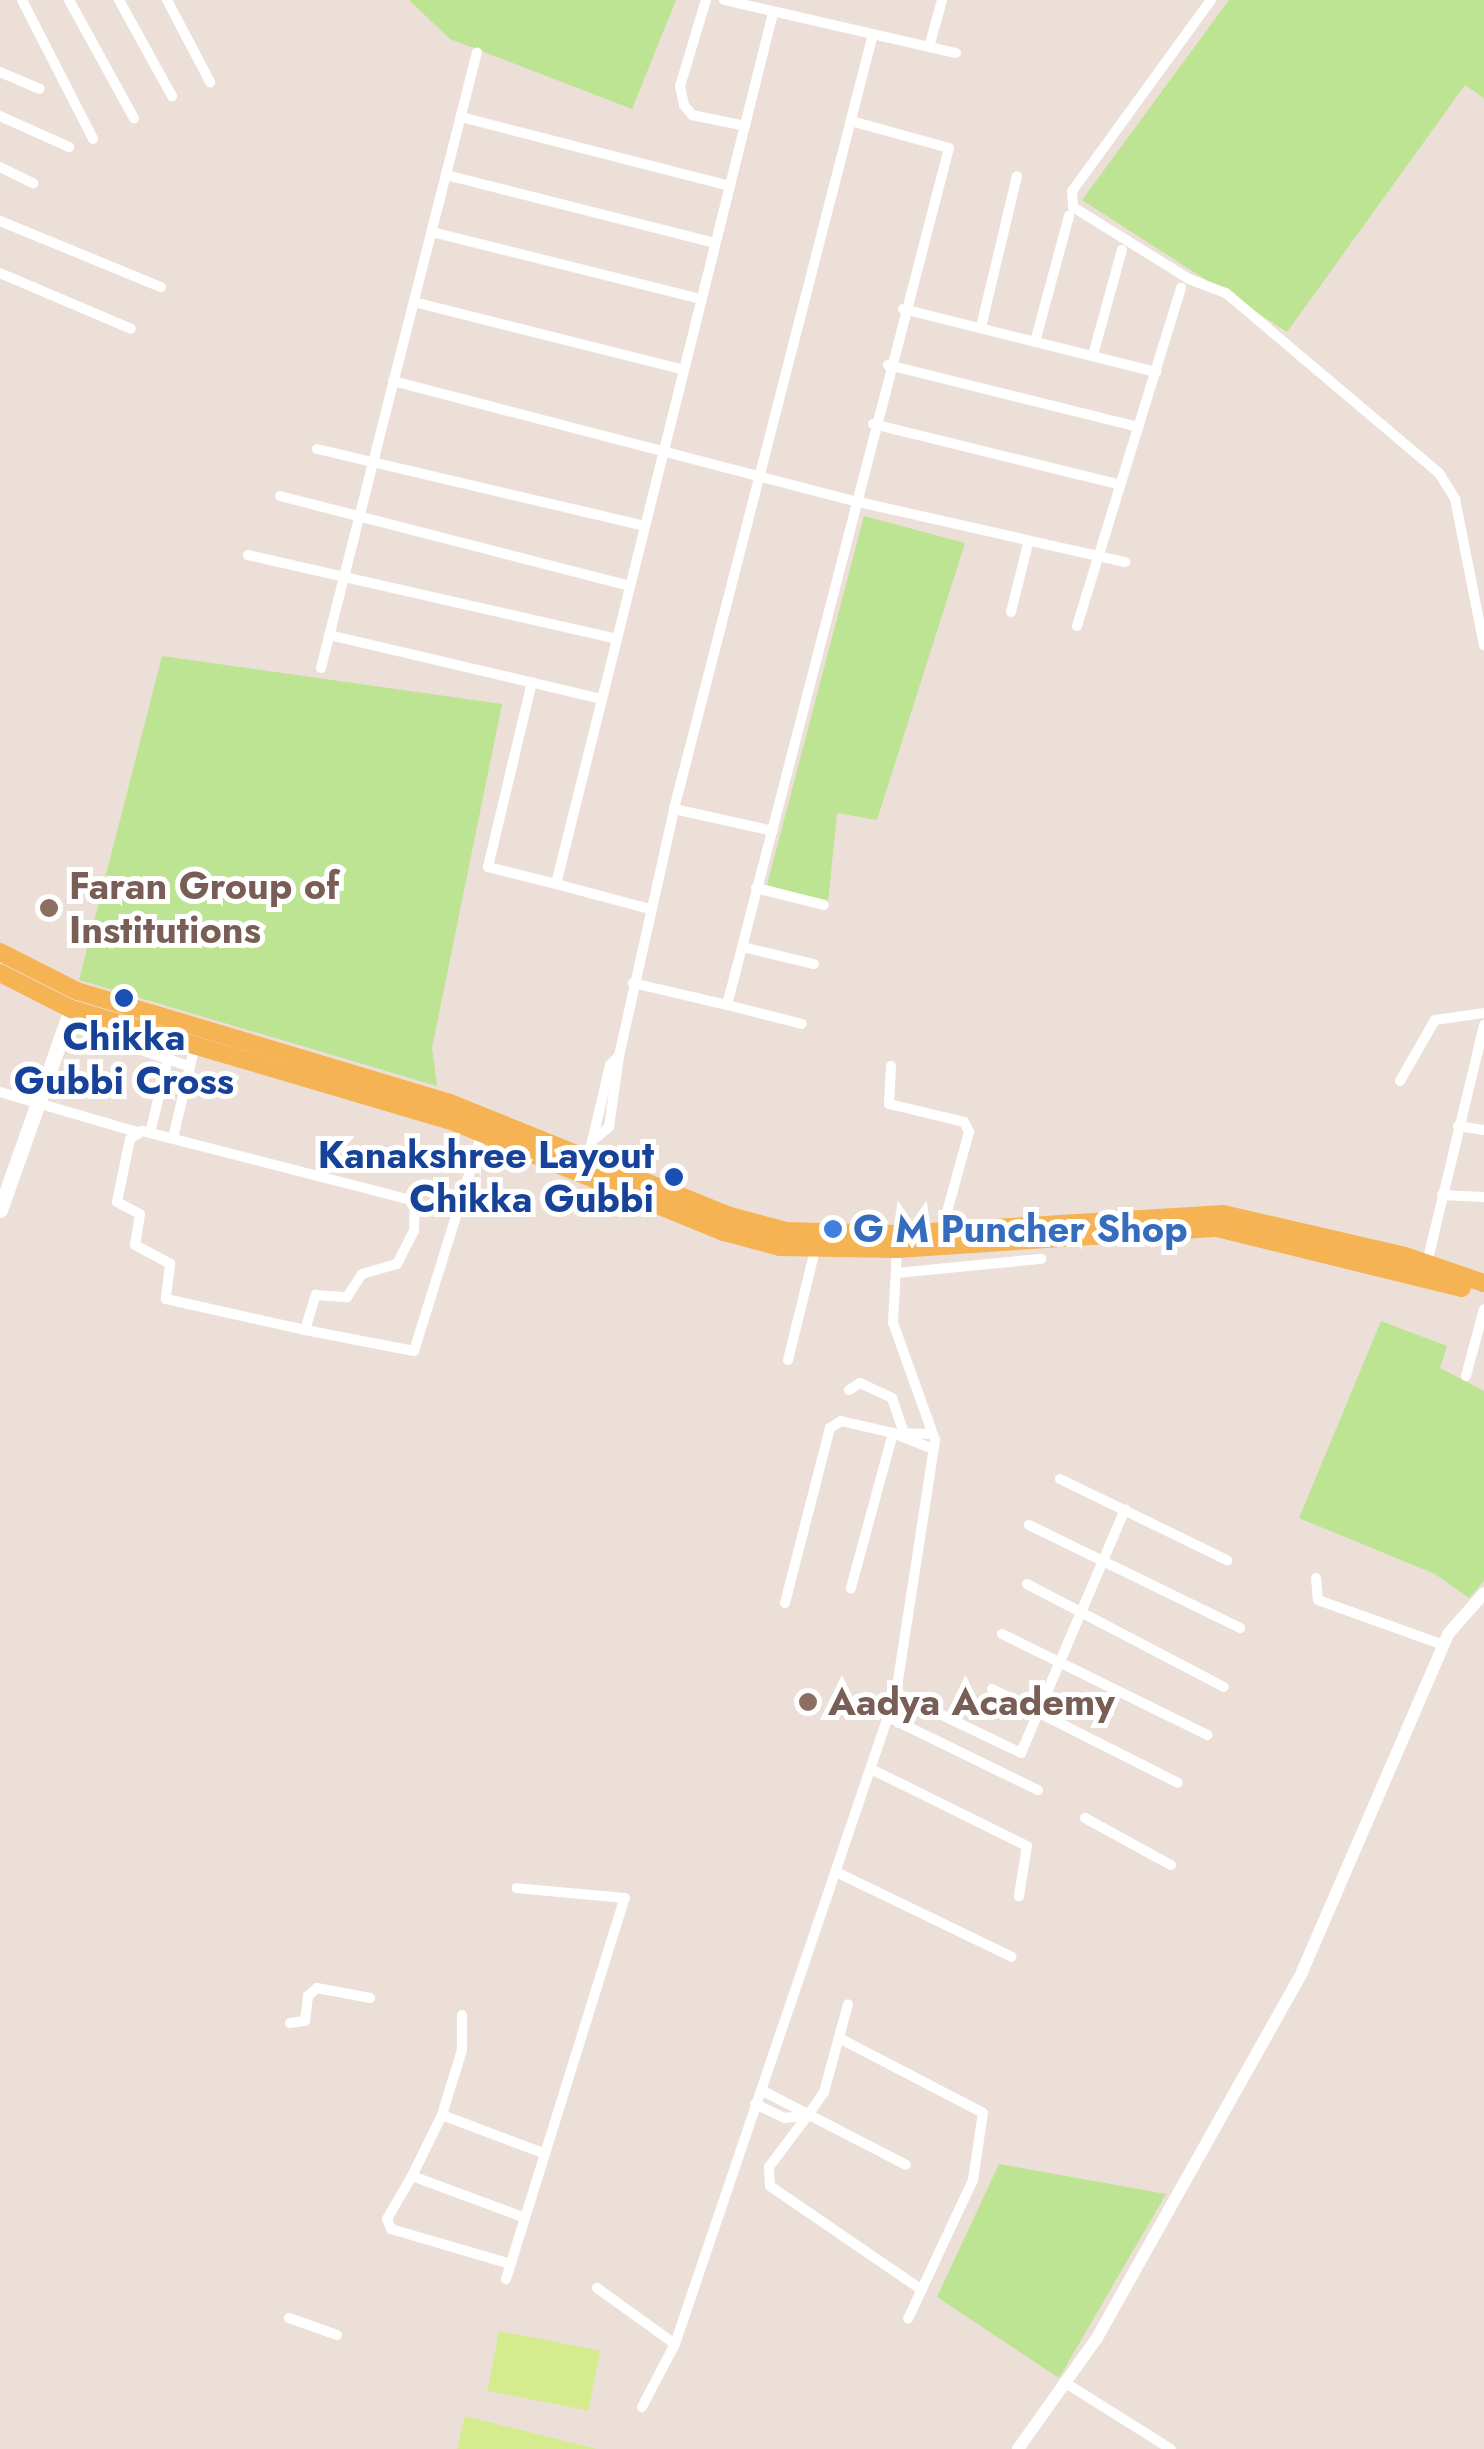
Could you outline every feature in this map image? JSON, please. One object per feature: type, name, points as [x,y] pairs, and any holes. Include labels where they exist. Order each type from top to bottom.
[{"type":"main road","points":[[0,952],[72,1008],[450,1103],[724,1232],[815,1250],[898,1241],[1217,1228],[1484,1283]]},
{"type":"main road","points":[[0,973],[72,1008],[586,1164],[730,1216],[786,1231],[898,1241],[942,1230],[1224,1214],[1425,1270],[1484,1295]]},
{"type":"main road","points":[[0,1210],[72,1008]]},
{"type":"street","points":[[22,0],[93,139]]},
{"type":"street","points":[[69,0],[134,118]]},
{"type":"street","points":[[119,0],[172,96]]},
{"type":"street","points":[[167,0],[210,82]]},
{"type":"street","points":[[706,0],[680,86],[684,105],[692,115],[744,126]]},
{"type":"street","points":[[929,47],[942,0]]},
{"type":"street","points":[[1212,0],[1072,192],[1073,207],[1189,279],[1226,293],[1439,473],[1455,499],[1484,645]]},
{"type":"street","points":[[731,1],[956,54]]},
{"type":"street","points":[[556,884],[626,585],[773,13]]},
{"type":"street","points":[[586,1164],[597,1137],[610,1065],[620,1056],[674,809],[873,34]]},
{"type":"street","points":[[321,668],[477,52]]},
{"type":"street","points":[[0,72],[40,89]]},
{"type":"street","points":[[0,116],[70,147]]},
{"type":"street","points":[[461,116],[729,186]]},
{"type":"street","points":[[727,1005],[888,364],[949,148],[850,121]]},
{"type":"street","points":[[0,168],[34,183]]},
{"type":"street","points":[[446,175],[714,243]]},
{"type":"street","points":[[981,328],[1016,176]]},
{"type":"street","points":[[1036,342],[1069,216]]},
{"type":"street","points":[[0,221],[161,287]]},
{"type":"street","points":[[432,232],[700,299]]},
{"type":"street","points":[[1094,356],[1122,250]]},
{"type":"street","points":[[0,274],[131,328]]},
{"type":"street","points":[[1076,626],[1181,288]]},
{"type":"street","points":[[414,302],[681,369]]},
{"type":"street","points":[[903,308],[1156,372]]},
{"type":"street","points":[[888,364],[1138,427]]},
{"type":"street","points":[[393,381],[854,501],[1028,544],[1125,562]]},
{"type":"street","points":[[873,424],[1118,484]]},
{"type":"street","points":[[317,449],[641,526]]},
{"type":"street","points":[[280,496],[626,585]]},
{"type":"street","points":[[1010,612],[1028,544]]},
{"type":"street","points":[[248,555],[613,638]]},
{"type":"street","points":[[329,634],[598,698]]},
{"type":"street","points":[[532,682],[488,867],[650,910]]},
{"type":"street","points":[[674,809],[773,831]]},
{"type":"street","points":[[756,888],[824,906]]},
{"type":"street","points":[[743,946],[814,964]]},
{"type":"street","points":[[633,983],[802,1024]]},
{"type":"street","points":[[72,1008],[188,1066]]},
{"type":"street","points":[[1400,1081],[1435,1020],[1484,1013]]},
{"type":"street","points":[[1425,1270],[1484,1025]]},
{"type":"street","points":[[150,1133],[173,1038]]},
{"type":"street","points":[[173,1138],[195,1045]]},
{"type":"street","points":[[891,1066],[889,1104],[952,1118],[968,1132],[942,1230]]},
{"type":"street","points":[[0,1092],[136,1132],[173,1138],[415,1201],[414,1231],[397,1264],[362,1274],[347,1297],[316,1295],[306,1330]]},
{"type":"street","points":[[1458,1126],[1484,1130]]},
{"type":"street","points":[[136,1132],[117,1202],[140,1214],[135,1245],[170,1264],[166,1299],[414,1351],[482,1132]]},
{"type":"street","points":[[1442,1195],[1484,1197]]},
{"type":"street","points":[[642,2407],[676,2344],[896,1693],[933,1449],[932,1434],[893,1323],[898,1241]]},
{"type":"street","points":[[788,1360],[815,1250]]},
{"type":"street","points":[[897,1274],[1041,1260]]},
{"type":"street","points":[[1466,1376],[1484,1309]]},
{"type":"street","points":[[849,1390],[860,1383],[892,1398],[898,1432],[851,1588]]},
{"type":"street","points":[[784,1603],[830,1428],[846,1421],[898,1432],[932,1434]]},
{"type":"street","points":[[898,1432],[933,1449]]},
{"type":"street","points":[[1060,1479],[1227,1560]]},
{"type":"street","points":[[896,1693],[1021,1753],[1041,1715],[1124,1510]]},
{"type":"street","points":[[1029,1526],[1240,1628]]},
{"type":"street","points":[[1316,1578],[1312,1588],[1318,1600],[1444,1645]]},
{"type":"street","points":[[1028,1584],[1224,1686]]},
{"type":"street","points":[[1018,2449],[1097,2338],[1302,1972],[1444,1645],[1484,1593]]},
{"type":"street","points":[[1002,1634],[1206,1735]]},
{"type":"street","points":[[992,1689],[1178,1784]]},
{"type":"street","points":[[888,1717],[1038,1790]]},
{"type":"street","points":[[870,1769],[1027,1846],[1019,1896]]},
{"type":"street","points":[[1084,1818],[1171,1866]]},
{"type":"street","points":[[836,1872],[1012,1956]]},
{"type":"street","points":[[506,2279],[624,1898],[516,1888]]},
{"type":"street","points":[[290,2023],[304,2021],[308,1996],[317,1988],[370,1998]]},
{"type":"street","points":[[848,2004],[824,2092],[770,2166],[770,2186],[922,2290]]},
{"type":"street","points":[[462,2015],[462,2050],[442,2116],[387,2219],[391,2229],[511,2264]]},
{"type":"street","points":[[838,2038],[983,2113],[973,2180],[908,2320]]},
{"type":"street","points":[[761,2090],[906,2165]]},
{"type":"street","points":[[756,2104],[784,2118],[808,2115]]},
{"type":"street","points":[[442,2116],[544,2153]]},
{"type":"street","points":[[412,2176],[523,2217]]},
{"type":"street","points":[[596,2288],[676,2344]]},
{"type":"street","points":[[289,2318],[337,2335]]},
{"type":"street","points":[[1064,2382],[1164,2447]]},
{"type":"green space","points":[[409,0],[676,0],[632,109],[450,39]]},
{"type":"green space","points":[[1229,0],[1484,0],[1484,98],[1465,85],[1287,332],[1082,200]]},
{"type":"green space","points":[[864,516],[965,543],[877,820],[837,813],[828,902],[767,885]]},
{"type":"green space","points":[[162,656],[502,704],[432,1048],[437,1086],[79,980]]},
{"type":"green space","points":[[1381,1321],[1447,1346],[1440,1368],[1484,1391],[1484,1581],[1469,1598],[1435,1574],[1299,1518]]},
{"type":"green space","points":[[999,2164],[1166,2194],[1059,2378],[937,2297]]},
{"type":"green space","points":[[499,2331],[600,2351],[588,2411],[487,2391]]},
{"type":"green space","points":[[465,2416],[597,2449],[457,2449]]},
{"type":"place","name":"Faran Group of Institutions","points":[[49,908]]},
{"type":"place","name":"Chikka Gubbi Cross","points":[[124,998]]},
{"type":"place","name":"Kanakshree Layout Chikka Gubbi","points":[[674,1177]]},
{"type":"place","name":"G M Puncher Shop","points":[[833,1229]]},
{"type":"place","name":"Aadya Academy","points":[[808,1702]]}]
